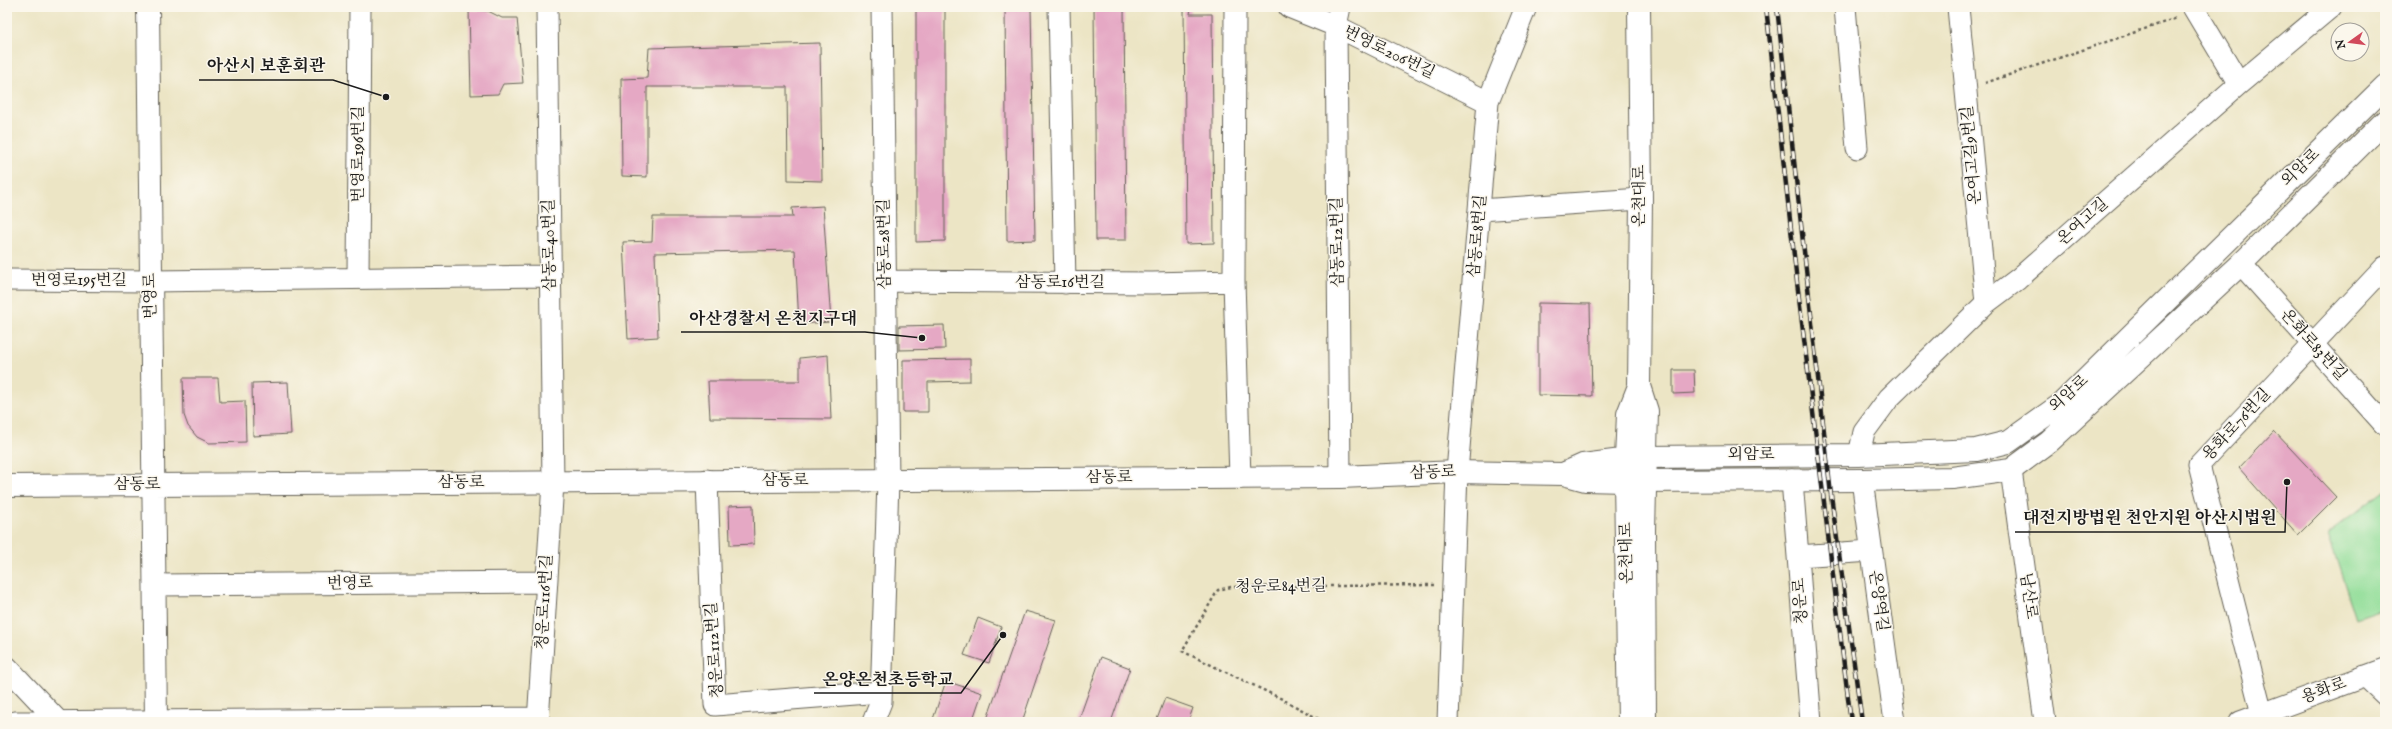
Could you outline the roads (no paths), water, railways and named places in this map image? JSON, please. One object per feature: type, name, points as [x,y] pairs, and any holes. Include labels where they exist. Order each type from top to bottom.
[{"type":"main road","name":"번영로","points":[[148,7],[156,722]]},
{"type":"main road","name":"온천대로","points":[[1629,722],[1636,458],[1628,414],[1639,386],[1641,199],[1639,7]]},
{"type":"main road","name":"외암로","points":[[1636,458],[1859,455],[1976,450],[2008,442],[2060,405],[2385,86]]},
{"type":"main road","name":"외암로","points":[[1635,481],[1952,478],[2011,470],[2049,442],[2241,264],[2385,121]]},
{"type":"main road","name":"삼동로","points":[[1563,474],[1583,465],[1636,458]]},
{"type":"main road","name":"삼동로","points":[[7,486],[553,483],[707,480],[888,481],[1240,478],[1340,477],[1457,472],[1563,474],[1585,480],[1635,481]]},
{"type":"main road","name":"온천대로","points":[[1635,481],[1645,722]]},
{"type":"street","name":"번영로196번길","points":[[358,278],[360,7]]},
{"type":"street","name":"삼동로40번길","points":[[547,7],[553,483]]},
{"type":"street","name":"삼동로28번길","points":[[882,7],[888,481]]},
{"type":"street","points":[[1059,7],[1065,283]]},
{"type":"street","points":[[1235,7],[1234,280],[1240,478]]},
{"type":"street","name":"번영로206번길","points":[[1289,7],[1338,17],[1488,102]]},
{"type":"street","name":"삼동로8번길","points":[[1457,472],[1488,102],[1526,7]]},
{"type":"street","points":[[1845,7],[1857,148]]},
{"type":"street","name":"온여고길9번길","points":[[1958,7],[1986,302]]},
{"type":"street","name":"온여고길","points":[[1859,455],[1864,432],[1889,398],[1986,302],[2018,279],[2239,84],[2330,7]]},
{"type":"street","points":[[2194,9],[2239,84]]},
{"type":"street","name":"삼동로12번길","points":[[1338,17],[1340,477]]},
{"type":"street","points":[[1480,210],[1641,199]]},
{"type":"street","name":"온화로83번길","points":[[2241,264],[2313,345],[2382,415]]},
{"type":"street","name":"용화로76번길","points":[[2262,714],[2199,465],[2385,267]]},
{"type":"street","points":[[151,281],[551,276]]},
{"type":"street","name":"번영로195번길","points":[[7,280],[151,281]]},
{"type":"street","name":"삼동로16번길","points":[[886,281],[1065,283],[1234,280]]},
{"type":"street","name":"남산로","points":[[2011,470],[2045,722]]},
{"type":"street","points":[[1448,722],[1457,472]]},
{"type":"street","name":"청운로112번길","points":[[707,480],[715,705],[881,692]]},
{"type":"street","name":"청운로","points":[[1792,480],[1811,722]]},
{"type":"street","name":"온양역길","points":[[1862,480],[1895,722]]},
{"type":"street","points":[[873,722],[881,702],[888,481]]},
{"type":"street","name":"청운로116번길","points":[[538,720],[553,483]]},
{"type":"street","points":[[1798,556],[1871,551]]},
{"type":"street","name":"번영로","points":[[155,586],[546,582]]},
{"type":"street","points":[[7,667],[59,722]]},
{"type":"street","name":"용화로","points":[[2240,722],[2385,669]]},
{"type":"street","points":[[2365,676],[2385,695]]},
{"type":"street","points":[[15,722],[538,720]]},
{"type":"railway","points":[[1766,7],[1797,282],[1851,722]]},
{"type":"railway","points":[[1777,7],[1831,495],[1862,722]]},
{"type":"place","name":"아산시 보훈회관","points":[[386,97]]},
{"type":"place","name":"아산경찰서 온천지구대","points":[[922,338]]},
{"type":"place","name":"대전지방법원 천안지원 아산시법원","points":[[2287,482]]},
{"type":"place","name":"온양온천초등학교","points":[[1003,635]]}]
